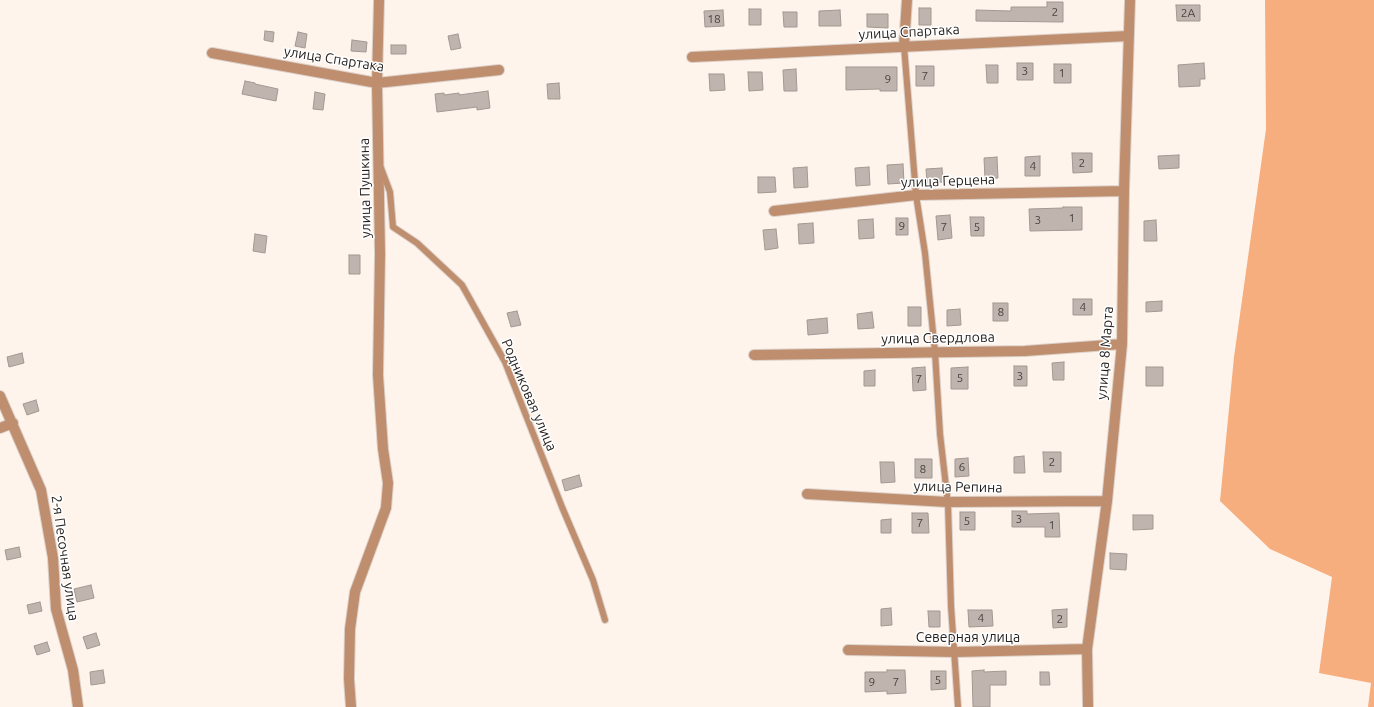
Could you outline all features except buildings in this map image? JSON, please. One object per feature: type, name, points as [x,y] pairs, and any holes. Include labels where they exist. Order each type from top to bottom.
[{"type":"street","name":"улица Пушкина","points":[[351,707],[348,679],[350,629],[355,592],[386,508],[388,483],[383,449],[378,375],[380,254],[377,83],[380,0]]},
{"type":"street","points":[[904,46],[907,0]]},
{"type":"street","name":"улица 8 Марта","points":[[1088,707],[1087,649],[1107,501],[1122,344],[1124,191],[1130,0]]},
{"type":"street","name":"улица Спартака","points":[[692,57],[1128,36]]},
{"type":"street","name":"улица Спартака","points":[[212,53],[377,83],[499,70]]},
{"type":"street","name":"улица Герцена","points":[[774,211],[916,195],[1124,191]]},
{"type":"street","name":"улица Свердлова","points":[[754,355],[1026,351],[1122,344]]},
{"type":"street","name":"2-я Песочная улица","points":[[0,396],[41,490],[53,558],[56,609],[73,670],[78,707]]},
{"type":"street","points":[[0,428],[12,423]]},
{"type":"street","name":"улица Репина","points":[[808,494],[947,502],[1107,501]]},
{"type":"street","name":"Северная улица","points":[[848,650],[955,652],[1087,649]]},
{"type":"lane","points":[[904,46],[916,195],[925,254],[935,352],[940,434],[947,502],[951,606],[958,707]]},
{"type":"lane","name":"Родниковая улица","points":[[379,162],[390,192],[393,227],[417,243],[462,285],[505,362],[562,507],[593,580],[605,620]]},
{"type":"shaded area","points":[[1265,0],[1374,0],[1374,707],[1368,707],[1371,683],[1319,673],[1332,577],[1270,549],[1220,501],[1234,357],[1266,129]]}]
